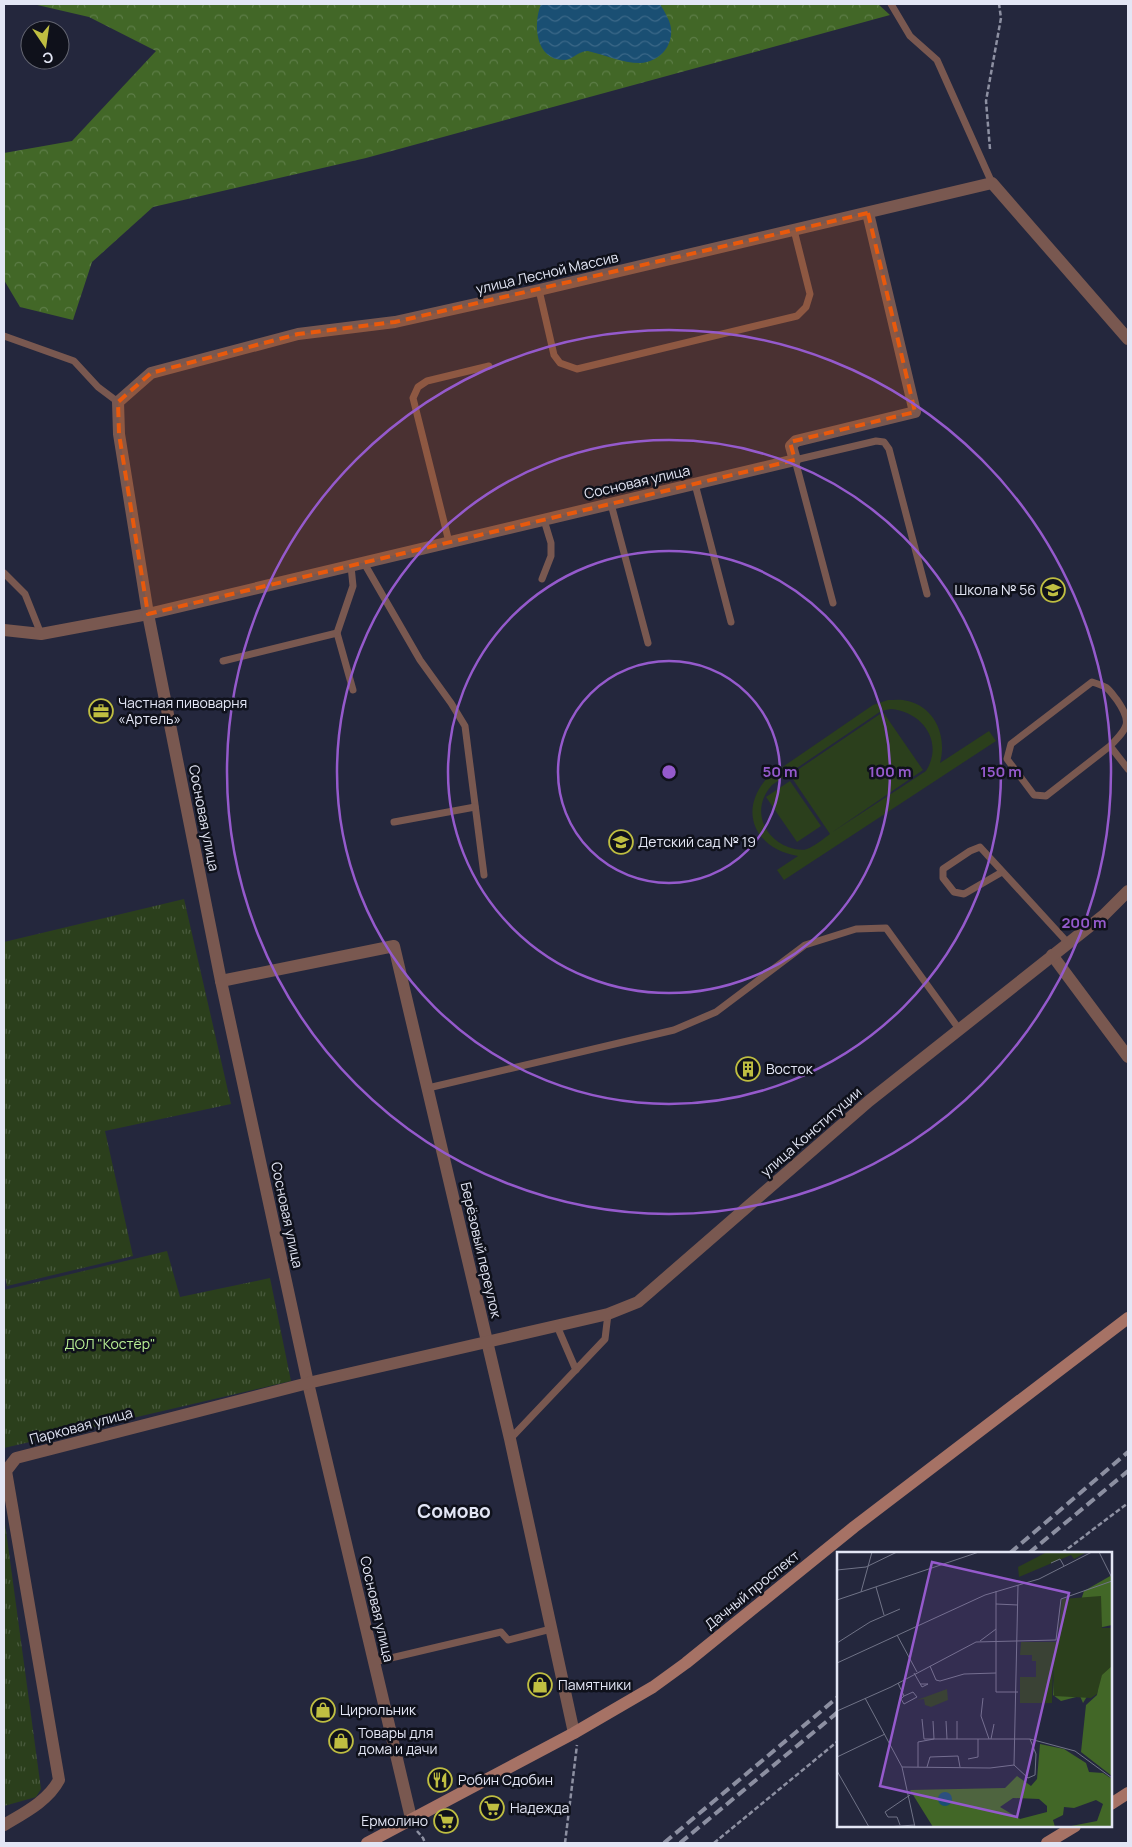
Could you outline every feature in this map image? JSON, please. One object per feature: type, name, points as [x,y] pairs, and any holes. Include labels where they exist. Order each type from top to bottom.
[{"type":"street","name":"улица Лесной Массив","points":[[118,402],[151,373],[298,334],[395,322],[992,183]]},
{"type":"street","points":[[992,183],[1128,339]]},
{"type":"street","points":[[795,460],[791,446],[796,441],[915,412],[868,213]]},
{"type":"street","name":"Сосновая улица","points":[[118,402],[119,434],[148,614],[221,981],[308,1383],[412,1818]]},
{"type":"street","name":"Сосновая улица","points":[[4,630],[41,634],[148,614],[795,460]]},
{"type":"street","name":"улица Конституции","points":[[487,1341],[608,1314],[638,1302],[869,1101],[1104,915],[1128,891]]},
{"type":"street","name":"Берёзовый переулок","points":[[221,981],[394,946],[510,1440],[574,1733]]},
{"type":"street","points":[[1052,955],[1128,1057]]},
{"type":"street","name":"Дачный проспект","points":[[367,1843],[574,1733],[653,1687],[686,1663],[854,1527],[1128,1318]]},
{"type":"street","name":"Парковая улица","points":[[4,1825],[46,1798],[59,1780],[6,1471],[16,1458],[308,1383],[487,1341]]},
{"type":"street","points":[[1112,1803],[1128,1793]]},
{"type":"street","points":[[1047,1843],[1073,1827]]},
{"type":"lane","points":[[891,4],[910,36],[937,60],[992,183]]},
{"type":"lane","points":[[539,290],[554,355],[560,363],[577,369],[797,316],[806,307],[810,294],[794,230]]},
{"type":"lane","points":[[4,336],[74,362],[98,387],[118,402]]},
{"type":"lane","points":[[449,542],[413,398],[418,387],[427,381],[489,366]]},
{"type":"lane","points":[[833,603],[795,460],[876,441],[884,442],[889,450],[927,594]]},
{"type":"lane","points":[[695,484],[731,622]]},
{"type":"lane","points":[[611,504],[648,643]]},
{"type":"lane","points":[[542,579],[551,556],[551,544],[544,520]]},
{"type":"lane","points":[[364,563],[420,660],[465,726],[484,875]]},
{"type":"lane","points":[[351,566],[353,586],[337,633],[354,690]]},
{"type":"lane","points":[[4,573],[25,594],[41,634]]},
{"type":"lane","points":[[223,662],[337,633]]},
{"type":"lane","points":[[1092,682],[1107,686],[1127,714],[1127,722],[1123,733],[1110,746],[1046,796],[1034,795],[1007,759],[1011,744],[1092,682]]},
{"type":"lane","points":[[1110,746],[1128,769]]},
{"type":"lane","points":[[394,822],[475,807]]},
{"type":"lane","points":[[1002,872],[964,894],[954,892],[942,878],[943,869],[970,851],[980,847],[1068,943]]},
{"type":"lane","points":[[428,1088],[674,1030],[716,1012],[804,945],[856,929],[886,928],[959,1029]]},
{"type":"lane","points":[[510,1440],[605,1339],[608,1314]]},
{"type":"lane","points":[[557,1326],[576,1370]]},
{"type":"lane","points":[[374,1662],[501,1632],[508,1640],[552,1629]]},
{"type":"path","points":[[990,156],[986,101],[1001,18],[999,4]]},
{"type":"path","points":[[1063,1552],[1128,1503]]},
{"type":"path","points":[[565,1843],[577,1745],[574,1733]]},
{"type":"path","points":[[714,1843],[837,1742]]},
{"type":"path","points":[[423,1838],[424,1843]]},
{"type":"highlighted area","points":[[868,213],[915,412],[790,442],[795,460],[148,614],[119,434],[118,402],[151,373],[298,334],[395,322]]},
{"type":"green space","points":[[33,4],[878,4],[890,15],[366,158],[153,207],[92,262],[73,320],[20,307],[4,280],[4,153],[72,141],[156,51],[89,17]]},
{"type":"green space","points":[[888,700],[903,700],[926,710],[937,725],[940,734],[942,753],[940,763],[989,731],[996,741],[784,880],[777,870],[798,856],[783,852],[771,845],[761,837],[755,827],[754,803],[759,790],[768,777],[873,705]],"holes":[[[891,709],[902,711],[921,722],[931,739],[933,750],[926,771],[831,833],[923,770],[883,712],[790,775],[830,834],[813,846],[802,850],[788,847],[771,836],[762,820],[761,811],[762,802],[772,785],[881,711]]]},
{"type":"green space","points":[[790,781],[821,826],[797,842],[766,797]]},
{"type":"green space","points":[[184,899],[231,1104],[105,1131],[133,1256],[7,1286],[4,1273],[4,942]]},
{"type":"green space","name":"ДОЛ \"Костёр\"","points":[[167,1251],[180,1297],[270,1278],[291,1381],[4,1448],[4,1290]]},
{"type":"green space","points":[[4,1516],[41,1789],[36,1797],[4,1806]]},
{"type":"water","points":[[541,4],[660,4],[671,28],[670,41],[659,56],[647,62],[627,62],[588,51],[567,60],[554,58],[542,48],[539,40],[537,21]]},
{"type":"railway","points":[[1011,1552],[1128,1452]]},
{"type":"railway","points":[[1030,1552],[1128,1471]]},
{"type":"railway","points":[[664,1843],[837,1698]]},
{"type":"railway","points":[[680,1843],[837,1713]]},
{"type":"place","name":"Школа № 56","points":[[1053,590]]},
{"type":"place","name":"Частная пивоварня «Артель»","points":[[101,711]]},
{"type":"place","name":"Детский сад № 19","points":[[621,842]]},
{"type":"place","name":"Восток","points":[[748,1069]]},
{"type":"place","name":"Памятники","points":[[540,1685]]},
{"type":"place","name":"Цирюльник","points":[[323,1710]]},
{"type":"place","name":"Товары для дома и дачи","points":[[341,1741]]},
{"type":"place","name":"Робин Сдобин","points":[[440,1780]]},
{"type":"place","name":"Надежда","points":[[492,1808]]},
{"type":"place","name":"Ермолино","points":[[446,1821]]},
{"type":"district","name":"Сомово","points":[[454,1511]]}]
